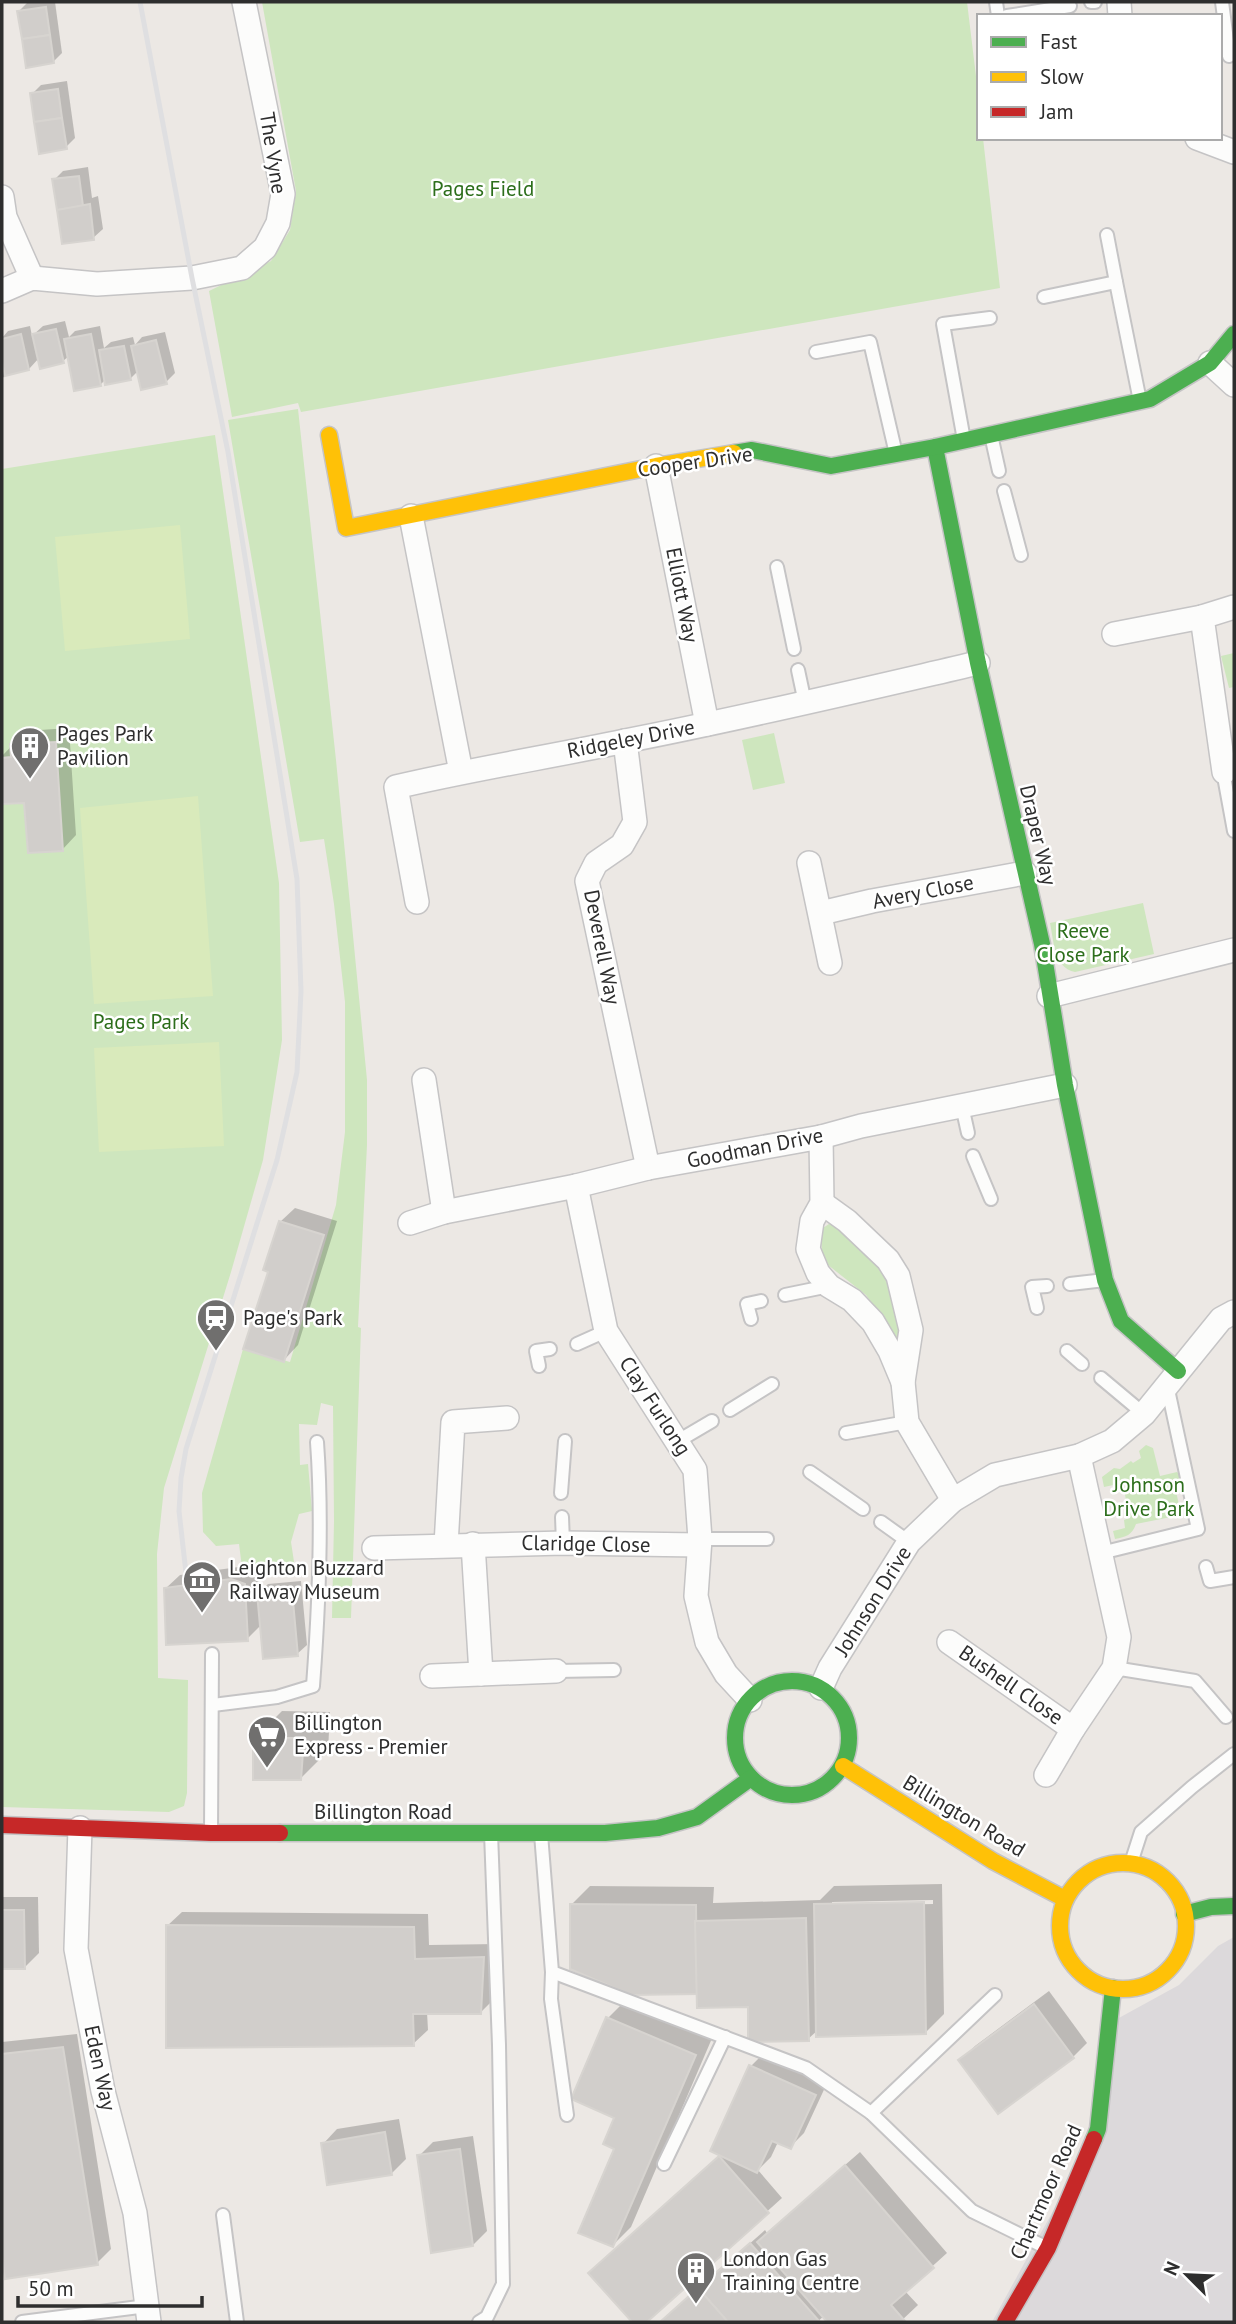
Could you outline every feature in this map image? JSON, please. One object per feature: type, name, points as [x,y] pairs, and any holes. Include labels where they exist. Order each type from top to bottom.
[{"type":"street","name":"The Vyne","points":[[32,278],[97,284],[192,278],[242,268],[265,248],[278,223],[283,194],[244,2]]},
{"type":"street","points":[[1202,140],[1234,152]]},
{"type":"street","points":[[2,197],[5,218],[32,278],[2,290]]},
{"type":"street","name":"Cooper Drive","points":[[329,435],[346,528],[656,466],[751,450],[831,466],[990,435],[1150,399],[1210,363],[1234,334]]},
{"type":"street","points":[[1210,363],[1234,385]]},
{"type":"street","name":"Draper Way","points":[[935,447],[978,663],[1042,944],[1065,1085],[1105,1280],[1121,1321],[1173,1378]]},
{"type":"street","name":"Elliott Way","points":[[656,466],[707,724]]},
{"type":"street","points":[[411,516],[461,772]]},
{"type":"street","points":[[1114,634],[1202,617],[1234,607]]},
{"type":"street","points":[[1202,617],[1224,695],[1224,777]]},
{"type":"street","name":"Ridgeley Drive","points":[[417,902],[396,787],[707,724],[978,663]]},
{"type":"street","name":"Deverell Way","points":[[625,741],[635,822],[622,845],[596,863],[587,881],[648,1168]]},
{"type":"street","points":[[809,863],[830,964]]},
{"type":"street","name":"Avery Close","points":[[821,914],[872,901],[1025,873]]},
{"type":"street","points":[[1049,996],[1234,950]]},
{"type":"street","points":[[424,1080],[444,1212]]},
{"type":"street","name":"Goodman Drive","points":[[410,1223],[444,1212],[576,1186],[648,1168],[821,1137],[861,1126],[1065,1085]]},
{"type":"street","points":[[821,1137],[822,1203],[812,1221],[808,1250],[818,1273],[829,1286],[852,1300],[873,1322],[903,1382]]},
{"type":"street","name":"Clay Furlong","points":[[576,1186],[606,1331],[695,1470],[700,1542],[696,1597],[707,1642],[726,1674],[750,1700]]},
{"type":"street","points":[[822,1203],[847,1221],[888,1260],[898,1276],[911,1330],[903,1382],[907,1422],[953,1500]]},
{"type":"street","name":"Johnson Drive","points":[[821,1688],[830,1668],[909,1542],[953,1500],[995,1475],[1079,1456],[1112,1441],[1144,1414],[1221,1319],[1234,1312]]},
{"type":"street","points":[[446,1545],[453,1422],[507,1418]]},
{"type":"street","name":"Bushell Close","points":[[1045,1775],[1114,1668],[1119,1637],[1079,1456]]},
{"type":"street","name":"Claridge Close","points":[[374,1548],[473,1544],[700,1542]]},
{"type":"street","points":[[473,1544],[481,1674]]},
{"type":"street","name":"Bushell Close","points":[[949,1642],[1073,1728]]},
{"type":"street","points":[[432,1676],[556,1671]]},
{"type":"street","points":[[800,1681],[821,1688],[835,1699],[850,1731],[849,1749],[843,1766],[831,1780],[817,1790],[800,1795],[782,1795],[765,1789],[751,1778],[741,1764],[736,1748],[740,1714],[750,1700],[764,1688],[781,1682],[800,1681]]},
{"type":"street","name":"Billington Road","points":[[843,1766],[993,1861],[1065,1899]]},
{"type":"street","name":"Billington Road","points":[[2,1825],[211,1833],[605,1833],[658,1828],[697,1817],[751,1778]]},
{"type":"street","name":"Eden Way","points":[[80,1828],[76,1949],[103,2091],[135,2213],[148,2314]]},
{"type":"street","points":[[1114,1863],[1131,1863],[1151,1868],[1167,1880],[1179,1895],[1186,1941],[1175,1964],[1155,1982],[1113,1988],[1087,1980],[1071,1964],[1061,1944],[1059,1921],[1065,1899],[1076,1882],[1092,1870],[1114,1863]]},
{"type":"street","points":[[1184,1914],[1211,1907],[1234,1906]]},
{"type":"street","name":"Chartmoor Road","points":[[1005,2322],[1048,2248],[1098,2129],[1113,1988]]},
{"type":"lane","points":[[1222,2],[1228,56]]},
{"type":"lane","points":[[1020,14],[1070,6]]},
{"type":"lane","points":[[1107,235],[1140,402]]},
{"type":"lane","points":[[1044,297],[1116,282]]},
{"type":"lane","points":[[964,440],[943,324],[990,318]]},
{"type":"lane","points":[[816,352],[870,342],[896,454]]},
{"type":"lane","points":[[990,435],[999,471]]},
{"type":"lane","points":[[1004,491],[1021,555]]},
{"type":"lane","points":[[777,568],[794,649]]},
{"type":"lane","points":[[798,670],[805,703]]},
{"type":"lane","points":[[1224,777],[1234,831]]},
{"type":"lane","points":[[962,1106],[968,1133]]},
{"type":"lane","points":[[973,1156],[991,1199]]},
{"type":"lane","points":[[1070,1284],[1105,1280]]},
{"type":"lane","points":[[786,1295],[829,1286]]},
{"type":"lane","points":[[1037,1308],[1032,1287],[1047,1286]]},
{"type":"lane","points":[[751,1319],[747,1304],[761,1301]]},
{"type":"lane","points":[[577,1344],[606,1331]]},
{"type":"lane","points":[[539,1366],[536,1351],[550,1349]]},
{"type":"lane","points":[[1068,1351],[1082,1364]]},
{"type":"lane","points":[[1101,1378],[1144,1414]]},
{"type":"lane","points":[[1101,1553],[1200,1536],[1173,1378]]},
{"type":"lane","points":[[730,1410],[772,1384]]},
{"type":"lane","points":[[678,1441],[712,1421]]},
{"type":"lane","points":[[846,1433],[907,1422]]},
{"type":"lane","points":[[561,1493],[565,1441]]},
{"type":"lane","points":[[213,1705],[277,1698],[313,1686],[320,1478],[317,1442]]},
{"type":"lane","points":[[810,1472],[863,1509]]},
{"type":"lane","points":[[562,1517],[563,1543]]},
{"type":"lane","points":[[881,1522],[909,1542]]},
{"type":"lane","points":[[700,1542],[766,1539]]},
{"type":"lane","points":[[1206,1567],[1210,1581],[1234,1577]]},
{"type":"lane","points":[[211,1833],[212,1654]]},
{"type":"lane","points":[[1114,1668],[1195,1681],[1226,1717]]},
{"type":"lane","points":[[556,1671],[614,1670]]},
{"type":"lane","points":[[1131,1863],[1141,1832],[1234,1754]]},
{"type":"lane","points":[[541,1831],[552,1972],[551,1999],[567,2115]]},
{"type":"lane","points":[[480,2322],[488,2317],[503,2284],[499,2045],[491,1833]]},
{"type":"lane","points":[[552,1972],[806,2068],[871,2113],[972,2211],[1048,2248]]},
{"type":"lane","points":[[871,2113],[995,1995]]},
{"type":"lane","points":[[664,2164],[725,2037]]},
{"type":"lane","points":[[223,2215],[237,2322]]},
{"type":"lane","name":"Eden Way","points":[[22,2322],[148,2314]]},
{"type":"shaded area","points":[[1234,1937],[1234,2322],[992,2322],[1098,2129],[1117,2019],[1179,1985],[1218,1946]]},
{"type":"green space","name":"Pages Field","points":[[262,2],[967,2],[977,84],[977,140],[983,140],[1000,288],[301,412],[298,403],[232,417],[209,291],[271,261],[290,230],[296,191]]},
{"type":"green space","points":[[298,409],[367,1080],[351,1618],[332,1618],[333,1406],[321,1403],[317,1425],[299,1424],[300,1465],[308,1464],[312,1511],[299,1514],[291,1542],[296,1575],[243,1575],[239,1544],[216,1546],[203,1532],[202,1493],[243,1349],[290,1362],[336,1205],[345,1132],[345,1002],[324,839],[300,842],[228,420]]},
{"type":"green space","name":"Pages Park","points":[[215,435],[279,883],[282,1040],[263,1160],[164,1488],[157,1554],[158,1678],[188,1680],[187,1793],[184,1806],[169,1812],[2,1807],[2,469]]},
{"type":"green space","points":[[180,525],[190,639],[65,651],[55,537]]},
{"type":"green space","points":[[1234,653],[1234,687],[1229,688],[1221,656]]},
{"type":"green space","points":[[774,733],[785,783],[753,790],[742,740]]},
{"type":"green space","points":[[198,796],[213,996],[94,1004],[80,808]]},
{"type":"green space","name":"Reeve Close Park","points":[[1143,903],[1154,954],[1075,972],[1068,970],[1059,960],[1050,923]]},
{"type":"green space","points":[[219,1042],[224,1146],[99,1152],[94,1048]]},
{"type":"green space","points":[[832,1222],[882,1271],[896,1305],[900,1343],[866,1295],[823,1261],[820,1230]]},
{"type":"green space","name":"Johnson Drive Park","points":[[1146,1445],[1153,1448],[1160,1476],[1177,1472],[1182,1477],[1184,1483],[1176,1491],[1181,1515],[1136,1524],[1128,1535],[1115,1539],[1113,1531],[1125,1528],[1124,1520],[1129,1518],[1123,1483],[1104,1487],[1102,1477],[1114,1468],[1120,1469],[1141,1458],[1139,1451]]},
{"type":"building","points":[[46,7],[50,35],[22,39],[17,11]]},
{"type":"building","points":[[50,35],[54,63],[26,68],[22,39]]},
{"type":"building","points":[[58,89],[62,118],[34,122],[30,93]]},
{"type":"building","points":[[62,118],[67,149],[39,154],[34,122]]},
{"type":"building","points":[[79,176],[83,206],[57,210],[52,179]]},
{"type":"building","points":[[90,204],[94,240],[62,244],[57,210]]},
{"type":"building","points":[[56,329],[64,363],[40,369],[32,334]]},
{"type":"building","points":[[21,334],[29,370],[5,376],[2,339]]},
{"type":"building","points":[[91,334],[101,386],[74,391],[64,339]]},
{"type":"building","points":[[156,340],[167,384],[141,390],[131,346]]},
{"type":"building","points":[[124,346],[131,380],[105,385],[99,350]]},
{"type":"building","name":"Pages Park Pavilion","points":[[56,742],[63,851],[28,853],[24,803],[2,804],[2,758],[11,757],[10,744]]},
{"type":"building","points":[[279,1221],[324,1235],[284,1362],[243,1349],[268,1272],[263,1270]]},
{"type":"building","points":[[231,1579],[245,1584],[248,1641],[166,1645],[164,1588]]},
{"type":"building","points":[[292,1590],[298,1656],[263,1659],[257,1593]]},
{"type":"building","points":[[253,1738],[304,1738],[301,1780],[253,1780]]},
{"type":"building","points":[[924,1902],[926,2034],[816,2037],[814,1904]]},
{"type":"building","points":[[570,1904],[696,1905],[697,1994],[631,1995],[570,1969]]},
{"type":"building","points":[[2,1910],[24,1910],[25,1969],[2,1969]]},
{"type":"building","points":[[806,1918],[809,2041],[748,2042],[748,2007],[697,2008],[695,1921]]},
{"type":"building","points":[[166,1925],[414,1927],[415,1959],[484,1957],[481,2014],[413,2014],[414,2046],[166,2048]]},
{"type":"building","points":[[1034,2004],[1074,2058],[998,2114],[958,2060]]},
{"type":"building","points":[[606,2017],[696,2055],[613,2247],[578,2233],[614,2149],[603,2144],[614,2118],[571,2099]]},
{"type":"building","points":[[63,2047],[98,2265],[5,2279],[2,2257],[2,2054]]},
{"type":"building","points":[[749,2065],[816,2095],[791,2149],[772,2141],[757,2173],[710,2151]]},
{"type":"building","points":[[385,2132],[392,2175],[327,2185],[321,2143]]},
{"type":"building","points":[[460,2149],[473,2246],[431,2253],[417,2155]]},
{"type":"building","points":[[719,2156],[769,2213],[647,2322],[632,2322],[588,2273]]},
{"type":"building","points":[[845,2165],[934,2268],[891,2305],[905,2321],[903,2322],[827,2322],[757,2242]]},
{"type":"building","points":[[750,2243],[820,2322],[728,2322],[698,2288]]},
{"type":"building","name":"London Gas Training Centre","points":[[698,2288],[728,2322],[660,2322]]},
{"type":"railway","points":[[140,2],[228,452],[297,879],[301,991],[297,1072],[277,1160],[186,1449],[179,1511],[186,1573]]},
{"type":"traffic: fast","points":[[734,453],[752,450],[831,466],[935,447],[1150,399],[1210,363],[1234,334]]},
{"type":"traffic: fast","points":[[935,447],[978,663],[1042,944],[1065,1085],[1105,1280],[1121,1321],[1178,1371]]},
{"type":"traffic: fast","points":[[792,1681],[814,1685],[832,1698],[845,1716],[849,1738],[845,1760],[832,1778],[814,1791],[792,1795],[770,1791],[752,1778],[739,1760],[735,1738],[739,1716],[752,1698],[770,1685],[792,1681]]},
{"type":"traffic: fast","points":[[280,1833],[605,1833],[658,1828],[697,1817],[751,1778]]},
{"type":"traffic: fast","points":[[1184,1914],[1211,1907],[1234,1906]]},
{"type":"traffic: fast","points":[[1094,2139],[1098,2129],[1113,1988]]},
{"type":"traffic: slow","points":[[329,435],[346,528],[734,453]]},
{"type":"traffic: slow","points":[[843,1766],[993,1861],[1065,1899]]},
{"type":"traffic: slow","points":[[1123,1863],[1147,1868],[1168,1881],[1181,1902],[1186,1926],[1181,1950],[1168,1971],[1147,1984],[1123,1989],[1099,1984],[1078,1971],[1065,1950],[1060,1926],[1065,1902],[1078,1881],[1099,1868],[1123,1863]]},
{"type":"traffic: jam","points":[[2,1825],[280,1833]]},
{"type":"traffic: jam","points":[[1005,2322],[1048,2248],[1094,2139]]},
{"type":"place","name":"Pages Park Pavilion","points":[[30,780]]},
{"type":"place","name":"Page's Park","points":[[216,1352]]},
{"type":"place","name":"Leighton Buzzard Railway Museum","points":[[202,1614]]},
{"type":"place","name":"Billington Express - Premier","points":[[267,1769]]},
{"type":"place","name":"London Gas Training Centre","points":[[696,2305]]}]
